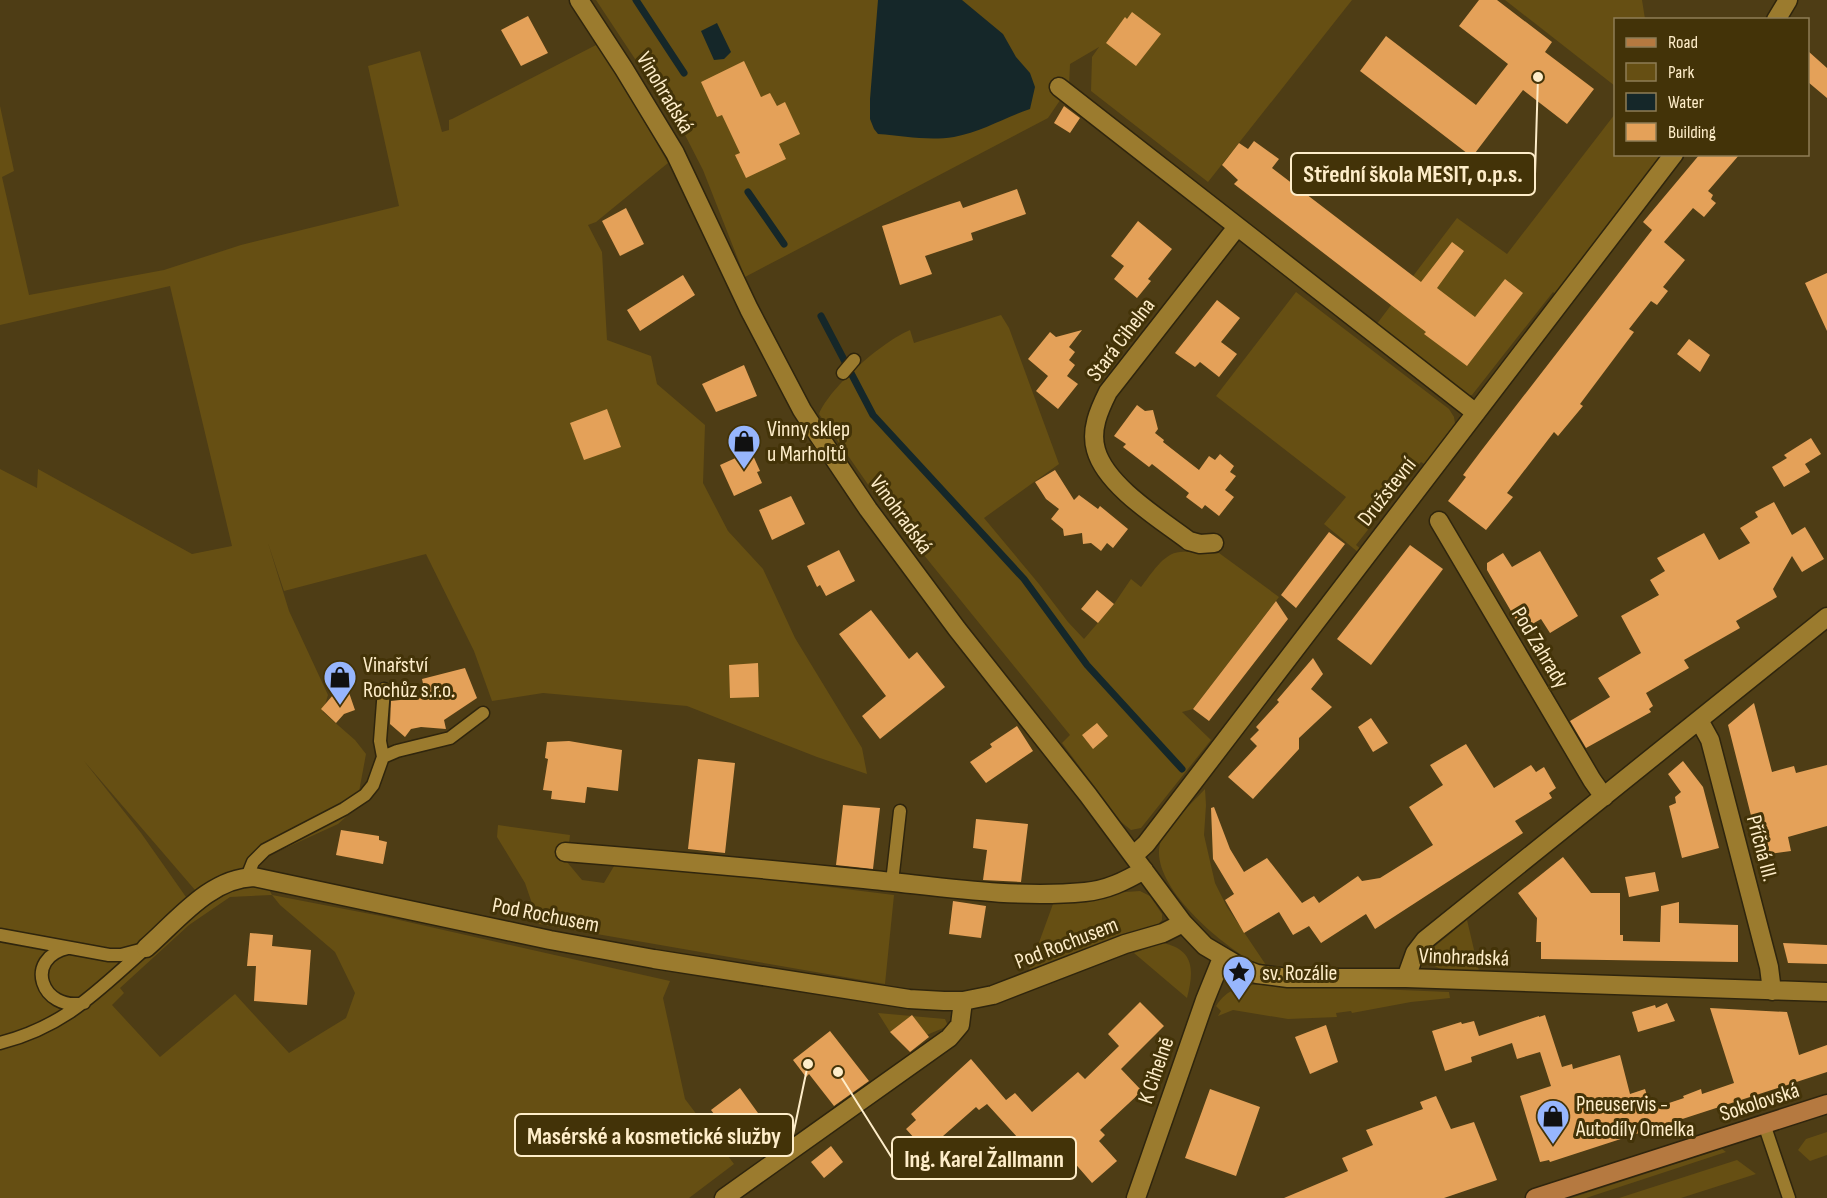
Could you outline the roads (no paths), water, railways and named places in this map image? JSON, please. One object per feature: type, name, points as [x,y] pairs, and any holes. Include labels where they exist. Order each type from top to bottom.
[{"type":"main road","name":"Sokolovská","points":[[1535,1198],[1827,1104]]},
{"type":"street","name":"Vinohradská","points":[[579,0],[675,153],[749,309],[802,410],[817,433],[868,509],[957,629],[1197,940],[1222,958],[1244,969],[1257,974],[1288,978],[1406,978],[1827,992]]},
{"type":"street","points":[[1777,18],[1788,0]]},
{"type":"street","points":[[1059,87],[1476,413]]},
{"type":"street","name":"Družstevní","points":[[1139,863],[1146,844],[1672,156]]},
{"type":"street","name":"Stará Cihelna","points":[[1214,543],[1200,544],[1189,541],[1118,484],[1107,472],[1096,450],[1095,425],[1099,408],[1108,392],[1238,227]]},
{"type":"street","name":"Pod Zahrady","points":[[1439,521],[1604,797]]},
{"type":"street","points":[[1406,978],[1415,953],[1425,940],[1827,617]]},
{"type":"street","name":"Příčná III.","points":[[1699,720],[1710,740],[1770,972],[1772,991]]},
{"type":"street","points":[[566,852],[742,866],[974,891],[1044,894],[1101,889],[1124,881],[1139,863]]},
{"type":"street","name":"Pod Rochusem","points":[[146,948],[200,899],[218,886],[231,880],[247,877],[262,878],[504,930],[654,959],[909,999],[963,1001],[993,995],[1125,944],[1163,933],[1183,923]]},
{"type":"street","name":"K Cihelně","points":[[1136,1198],[1201,1011],[1222,958]]},
{"type":"street","points":[[724,1198],[949,1038],[960,1025],[963,1001]]},
{"type":"lane","points":[[843,373],[854,360]]},
{"type":"lane","points":[[247,877],[253,862],[266,850],[344,809],[365,795],[373,785],[383,757],[380,741],[384,689]]},
{"type":"lane","points":[[383,757],[397,751],[450,738],[483,713]]},
{"type":"lane","points":[[892,882],[900,812]]},
{"type":"lane","points":[[0,935],[121,955],[146,948]]},
{"type":"lane","points":[[72,948],[59,951],[49,958],[41,981],[49,994],[57,1000],[72,1004],[85,1003]]},
{"type":"lane","points":[[0,1043],[25,1037],[43,1029],[85,1003],[146,948]]},
{"type":"lane","points":[[1764,1124],[1789,1198]]},
{"type":"water","points":[[878,0],[962,0],[1003,34],[1016,57],[1030,73],[1035,87],[1030,109],[954,137],[925,138],[878,134],[870,119],[870,99]]},
{"type":"water","points":[[717,23],[731,52],[724,59],[714,60],[701,31]]},
{"type":"waterway","points":[[636,0],[684,73]]},
{"type":"waterway","points":[[748,192],[784,244]]},
{"type":"waterway","points":[[821,316],[873,415],[1024,579],[1087,665],[1182,769]]},
{"type":"place","name":"Střední škola MESIT, o.p.s.","points":[[1538,77]]},
{"type":"place","name":"Vinny sklep u Marholtů","points":[[744,470]]},
{"type":"place","name":"Vinařství Rochůz s.r.o.","points":[[340,706]]},
{"type":"place","name":"sv. Rozálie","points":[[1239,1001]]},
{"type":"place","name":"Masérské a kosmetické služby","points":[[808,1064]]},
{"type":"place","name":"Ing. Karel Žallmann","points":[[838,1072]]},
{"type":"place","name":"Pneuservis - Autodíly Omelka","points":[[1553,1145]]}]
